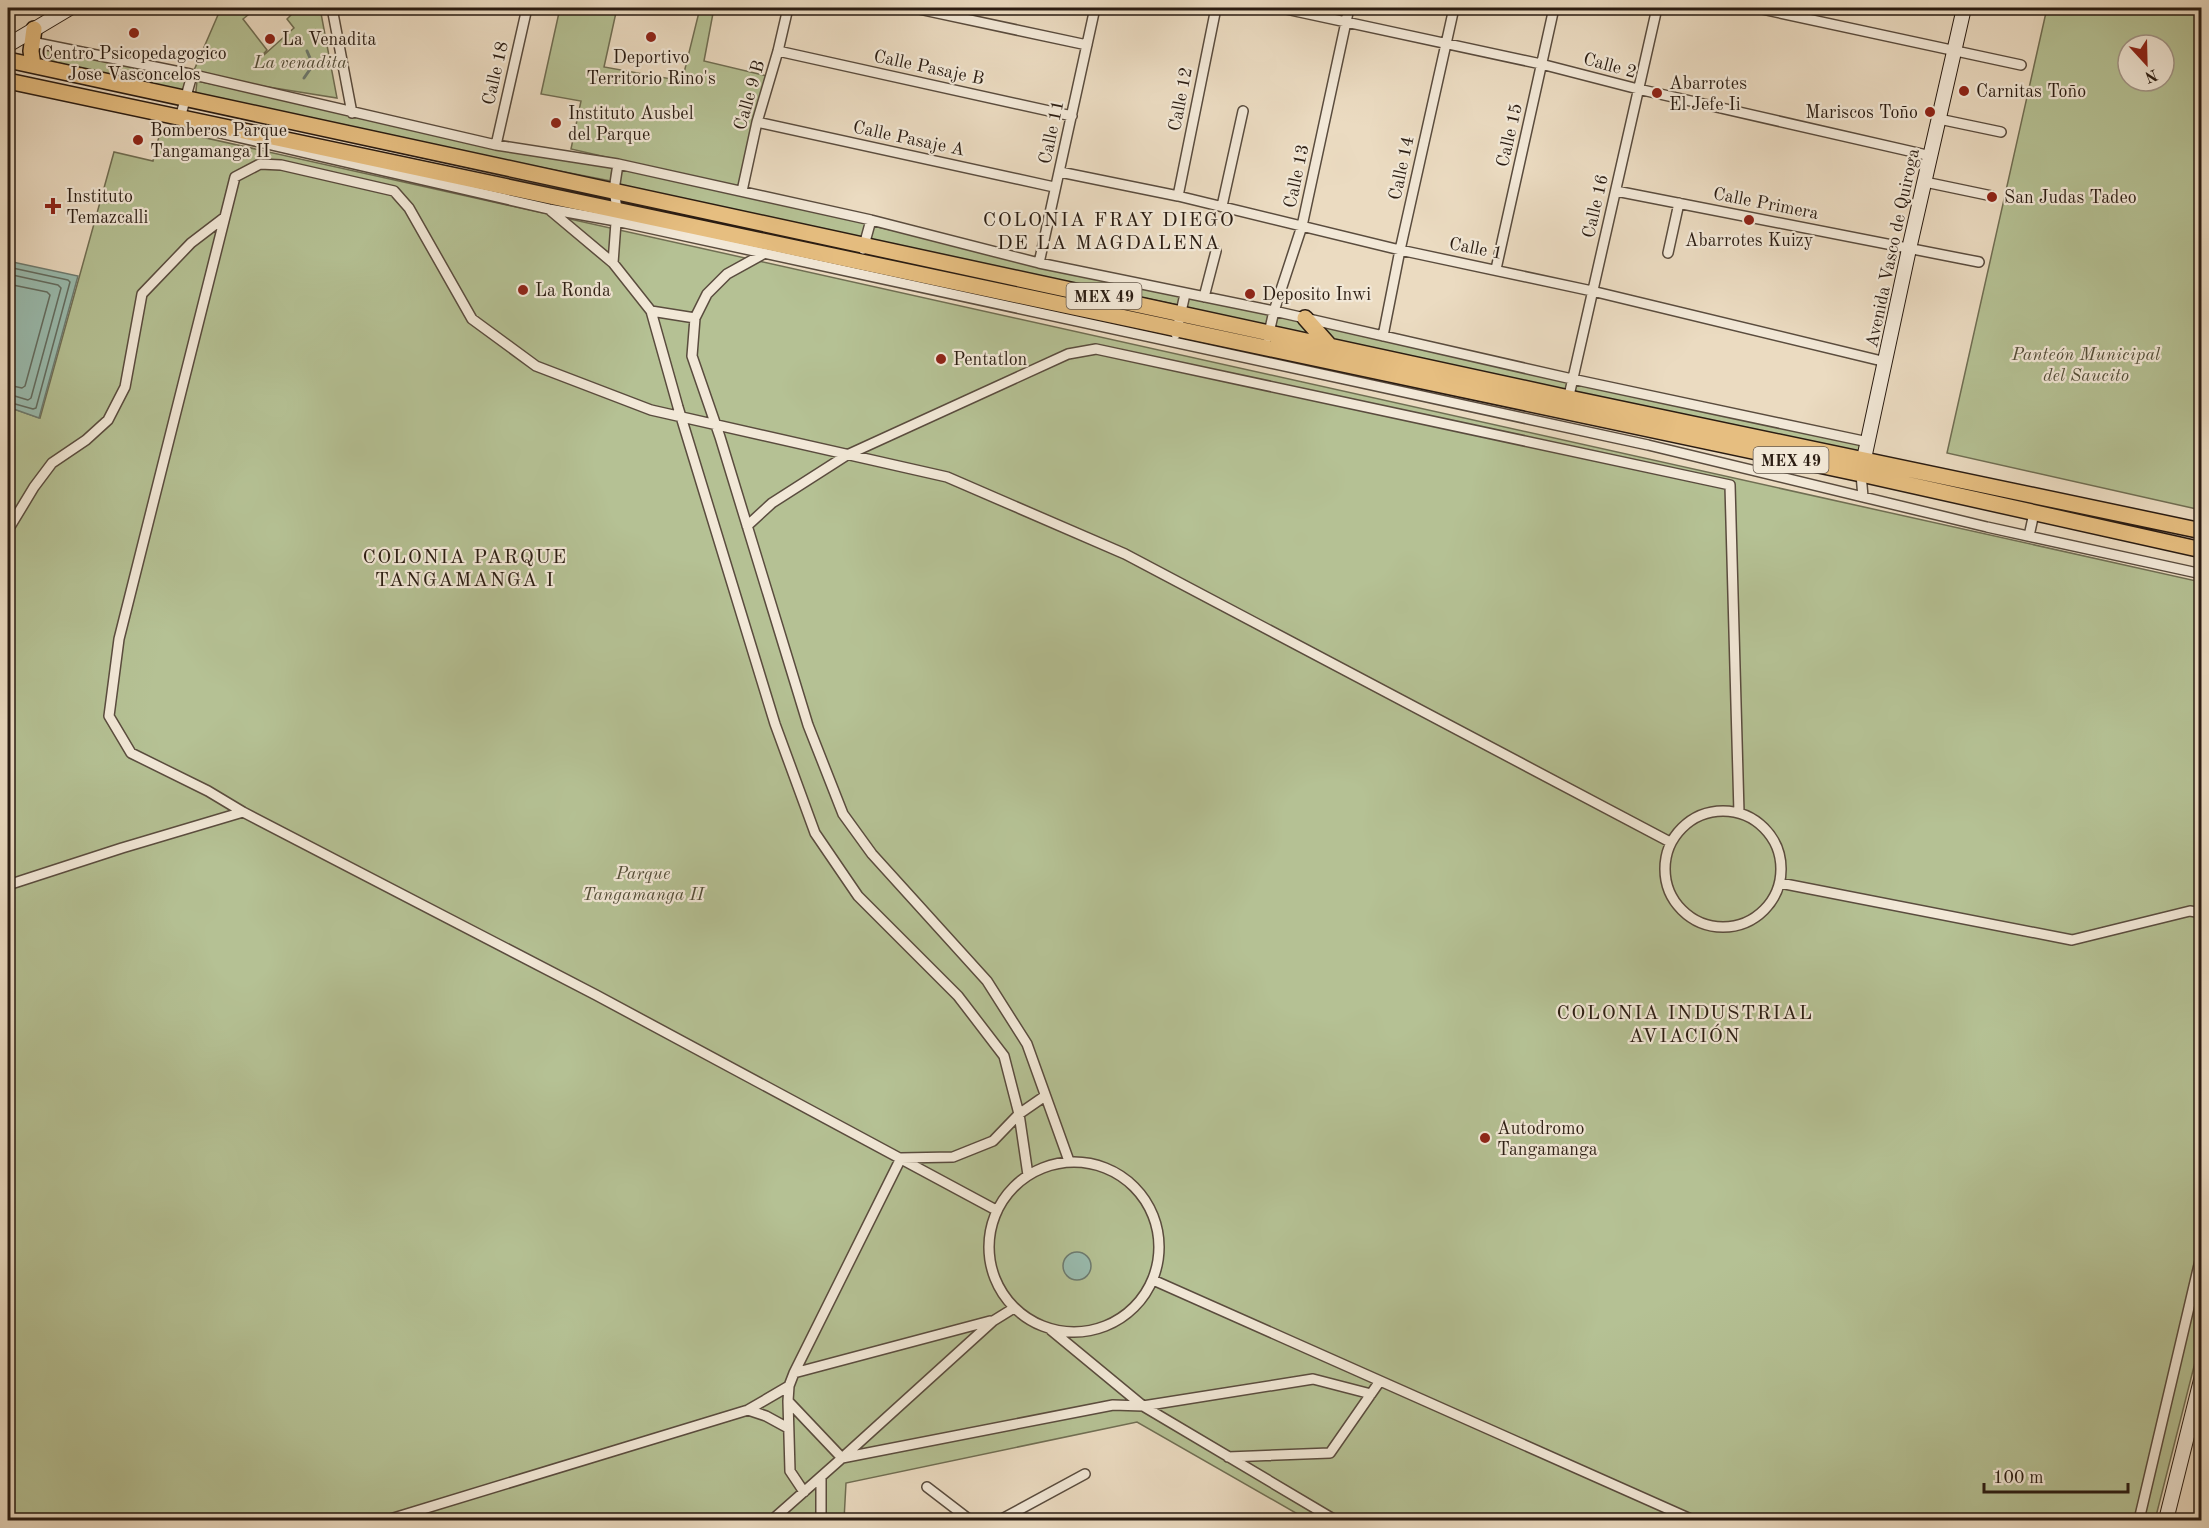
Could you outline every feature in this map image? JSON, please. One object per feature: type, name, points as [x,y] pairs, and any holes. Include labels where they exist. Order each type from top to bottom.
[{"type":"main road","points":[[8,45],[33,36],[70,8]]},
{"type":"main road","name":"Avenida Vasco de Quiroga","points":[[1863,467],[1909,249],[1964,8]]},
{"type":"main road","points":[[33,36],[31,51],[33,65]]},
{"type":"main road","name":"MEX 49","points":[[8,60],[1487,379],[1567,405],[1678,436],[1863,467],[1935,483],[2202,531]]},
{"type":"main road","name":"MEX 49","points":[[8,81],[514,194],[860,262],[1176,336],[1265,349],[1482,401],[1567,405]]},
{"type":"main road","points":[[1305,318],[1328,344]]},
{"type":"main road","name":"MEX 49","points":[[1678,436],[1731,432],[1805,448],[1863,467]]},
{"type":"main road","name":"MEX 49","points":[[1935,483],[2034,513],[2202,550]]},
{"type":"main road","points":[[2166,1521],[2202,1376]]},
{"type":"street","points":[[332,8],[352,113]]},
{"type":"street","name":"Calle 18","points":[[496,145],[527,8]]},
{"type":"street","name":"Calle 9 B","points":[[742,191],[757,122],[788,8]]},
{"type":"street","points":[[914,8],[1087,45]]},
{"type":"street","name":"Calle 11","points":[[1039,263],[1095,8]]},
{"type":"street","name":"Calle 12","points":[[1178,196],[1216,8]]},
{"type":"street","name":"Calle 2","points":[[1281,8],[1541,64],[1638,89],[1931,156]]},
{"type":"street","name":"Calle 13","points":[[1265,349],[1274,311],[1302,226],[1349,8]]},
{"type":"street","name":"Calle 14","points":[[1383,336],[1454,8]]},
{"type":"street","name":"Calle 15","points":[[1496,269],[1554,8]]},
{"type":"street","name":"Calle 16","points":[[1567,405],[1657,8]]},
{"type":"street","points":[[1757,8],[2021,65]]},
{"type":"street","points":[[33,36],[352,113],[496,145],[618,164],[871,220],[1039,263],[1274,311],[1572,379],[1868,442]]},
{"type":"street","name":"Calle Pasaje B","points":[[778,51],[1072,116]]},
{"type":"street","points":[[180,118],[192,75]]},
{"type":"street","points":[[1222,206],[1243,111]]},
{"type":"street","points":[[1939,119],[2001,132]]},
{"type":"street","name":"Calle Pasaje A","points":[[757,122],[1054,187]]},
{"type":"street","points":[[996,1210],[596,995],[243,813],[208,791],[131,753],[109,716],[119,639],[236,177],[260,164],[281,165],[394,191],[409,208],[472,319],[536,366],[651,410],[947,477],[1125,554],[1670,842]]},
{"type":"street","points":[[613,263],[616,215],[614,190],[618,164]]},
{"type":"street","name":"Calle 1","points":[[1060,172],[1178,196],[1400,250],[1592,291],[1886,362]]},
{"type":"street","points":[[1925,182],[1992,196]]},
{"type":"street","name":"Calle Primera","points":[[1616,191],[1979,262]]},
{"type":"street","points":[[514,194],[549,209],[613,263],[651,311],[680,415],[775,724],[815,833],[858,896],[958,996],[1004,1056],[1020,1114],[1028,1175]]},
{"type":"street","points":[[1668,253],[1679,203]]},
{"type":"street","points":[[549,209],[616,215],[764,254],[1176,336],[1482,401],[1678,436],[1863,497],[2202,574]]},
{"type":"street","points":[[8,530],[34,487],[52,463],[86,440],[108,420],[125,387],[142,294],[191,243],[225,217]]},
{"type":"street","points":[[860,262],[871,220]]},
{"type":"street","points":[[782,245],[728,274],[707,294],[695,318],[692,356],[716,425],[808,725],[843,814],[872,854],[987,981],[1027,1044],[1069,1161]]},
{"type":"street","points":[[1204,297],[1216,251]]},
{"type":"street","points":[[1176,336],[1185,294]]},
{"type":"street","points":[[651,311],[695,318]]},
{"type":"street","points":[[747,526],[772,503],[847,455],[1068,354],[1096,349],[1730,485],[1739,813]]},
{"type":"street","points":[[1482,401],[1493,361]]},
{"type":"street","points":[[1678,436],[1686,404]]},
{"type":"street","points":[[1731,432],[1735,414]]},
{"type":"street","points":[[1805,448],[1810,430]]},
{"type":"street","name":"Avenida Vasco de Quiroga","points":[[1863,467],[1863,497]]},
{"type":"street","points":[[2029,536],[2034,513]]},
{"type":"street","points":[[1722,810],[1739,813],[1762,825],[1772,837],[1780,859],[1780,883],[1774,898],[1762,912],[1747,922],[1729,927],[1710,926],[1693,920],[1680,909],[1670,895],[1665,880],[1664,863],[1670,842],[1690,821],[1705,813],[1722,810]]},
{"type":"street","points":[[8,885],[122,848],[243,813]]},
{"type":"street","points":[[1780,883],[2072,940],[2190,911],[2202,913]]},
{"type":"street","points":[[902,1158],[953,1158],[993,1140],[1020,1114],[1045,1096]]},
{"type":"street","points":[[804,1492],[790,1471],[789,1386],[902,1158]]},
{"type":"street","points":[[1069,1161],[1083,1161],[1111,1169],[1130,1182],[1145,1198],[1155,1219],[1160,1241],[1158,1264],[1153,1280],[1143,1298],[1128,1313],[1110,1324],[1091,1331],[1070,1332],[1050,1329],[1030,1321],[1014,1308],[1000,1290],[991,1269],[988,1249],[990,1229],[996,1210],[1015,1184],[1054,1163],[1069,1161]]},
{"type":"street","points":[[2139,1521],[2202,1252]]},
{"type":"street","points":[[1153,1280],[1693,1521]]},
{"type":"street","points":[[772,1521],[993,1320],[1014,1308]]},
{"type":"street","points":[[794,1373],[993,1320]]},
{"type":"street","points":[[1050,1329],[1143,1407],[1335,1521]]},
{"type":"street","points":[[842,1458],[1113,1405],[1143,1407],[1313,1379],[1371,1394]]},
{"type":"street","points":[[1228,1457],[1330,1453],[1380,1381]]},
{"type":"street","points":[[387,1521],[748,1410],[789,1386]]},
{"type":"street","points":[[788,1401],[842,1458]]},
{"type":"street","points":[[748,1410],[766,1416],[788,1428]]},
{"type":"street","points":[[1000,1521],[1085,1474]]},
{"type":"street","points":[[821,1477],[821,1521]]},
{"type":"street","points":[[927,1487],[970,1521]]},
{"type":"green space","name":"La venadita","points":[[221,8],[242,8],[248,15],[243,19],[267,50],[255,63],[294,28],[287,19],[291,15],[285,8],[320,8],[337,98],[192,75]]},
{"type":"green space","points":[[560,8],[617,8],[604,67],[682,81],[700,8],[714,8],[704,61],[767,76],[741,188],[571,149],[581,101],[541,94]]},
{"type":"green space","name":"Panteón Municipal del Saucito","points":[[2047,8],[2201,8],[2201,510],[1947,453]]},
{"type":"green space","points":[[37,42],[190,74],[185,92],[34,59]]},
{"type":"green space","points":[[197,81],[612,167],[611,181],[195,100]]},
{"type":"green space","name":"Parque Tangamanga II","points":[[161,128],[2201,582],[2202,1335],[2155,1520],[1308,1520],[1137,1422],[846,1483],[844,1520],[8,1520],[8,407],[40,418],[114,152],[153,161]]},
{"type":"green space","points":[[621,168],[870,223],[862,238],[619,186]]},
{"type":"green space","points":[[873,226],[1181,294],[1178,305],[869,240]]},
{"type":"green space","points":[[1187,296],[1270,314],[1267,325],[1185,309]]},
{"type":"green space","points":[[1276,315],[1303,321],[1317,337],[1274,327]]},
{"type":"green space","points":[[1315,324],[1862,444],[1860,455],[1328,339]]},
{"type":"water","points":[[8,261],[78,276],[39,418],[8,407]]},
{"type":"water","points":[[1077,1252],[1087,1256],[1091,1266],[1087,1276],[1077,1280],[1067,1276],[1063,1266],[1067,1256]]},
{"type":"waterway","points":[[304,78],[313,65],[307,51]]},
{"type":"railway","points":[[8,11],[14,8]]},
{"type":"place","name":"Centro Psicopedagogico Jose Vasconcelos","points":[[134,33]]},
{"type":"place","name":"Deportivo Territorio Rino's","points":[[651,37]]},
{"type":"place","name":"La Venadita","points":[[270,39]]},
{"type":"place","name":"Carnitas Toño","points":[[1964,91]]},
{"type":"place","name":"Abarrotes El Jefe Ii","points":[[1657,93]]},
{"type":"place","name":"Mariscos Toño","points":[[1930,112]]},
{"type":"place","name":"Instituto Ausbel del Parque","points":[[556,123]]},
{"type":"place","name":"Bomberos Parque Tangamanga II","points":[[138,140]]},
{"type":"place","name":"San Judas Tadeo","points":[[1992,197]]},
{"type":"place","name":"Instituto Temazcalli","points":[[53,206]]},
{"type":"place","name":"Abarrotes Kuizy","points":[[1749,220]]},
{"type":"place","name":"La Ronda","points":[[523,290]]},
{"type":"place","name":"Deposito Inwi","points":[[1250,294]]},
{"type":"place","name":"Pentatlon","points":[[941,359]]},
{"type":"place","name":"Autodromo Tangamanga","points":[[1485,1138]]},
{"type":"district","name":"COLONIA FRAY DIEGO DE LA MAGDALENA","points":[[1109,230]]},
{"type":"district","name":"COLONIA PARQUE TANGAMANGA I","points":[[465,568]]},
{"type":"district","name":"COLONIA INDUSTRIAL AVIACIÓN","points":[[1685,1024]]}]
